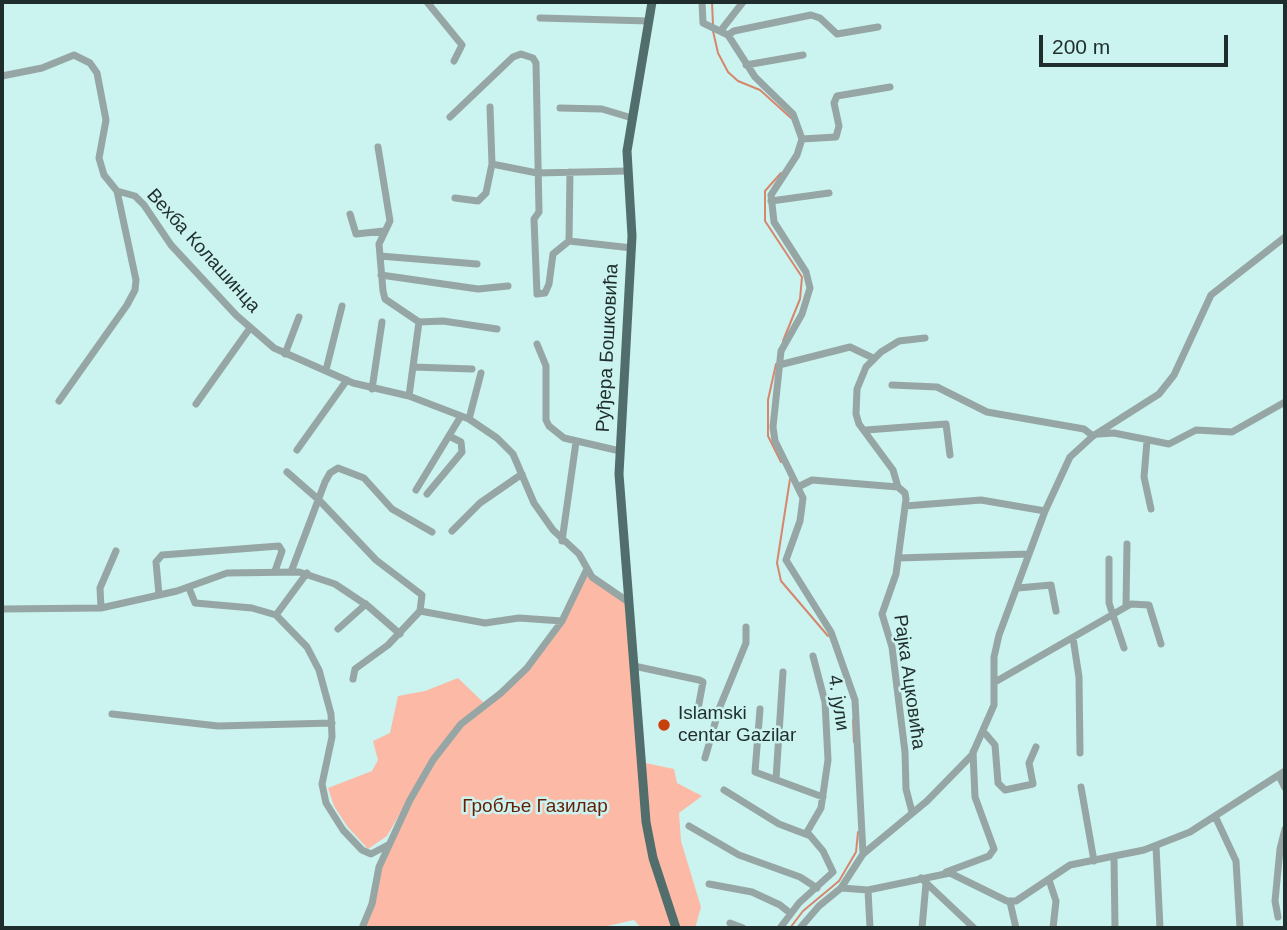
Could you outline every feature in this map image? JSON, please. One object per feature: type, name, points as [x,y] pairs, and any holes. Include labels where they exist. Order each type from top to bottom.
[{"type":"main road","name":"Руђера Бошковића","points":[[652,2],[632,118],[627,171],[632,248],[620,451],[627,601],[648,836],[676,928]]},
{"type":"street","points":[[427,2],[462,45],[462,50],[454,61]]},
{"type":"street","points":[[702,2],[702,20],[706,25],[723,31],[811,15],[820,18],[837,34],[878,27]]},
{"type":"street","points":[[723,31],[743,2]]},
{"type":"street","points":[[540,18],[649,21]]},
{"type":"street","points":[[723,31],[746,65],[793,114],[802,138],[797,155],[778,180],[771,201],[776,228],[810,282],[805,306],[786,340],[779,365],[774,402],[774,436],[800,486],[802,512],[786,561],[831,632],[856,706],[863,854]]},
{"type":"street","points":[[450,117],[513,57],[521,54],[533,58],[536,63],[539,212],[534,219],[537,294],[545,293],[549,284],[553,254],[569,241],[570,172]]},
{"type":"street","points":[[2,76],[42,68],[74,55],[90,63],[97,73],[106,120],[99,158],[104,175],[117,191]]},
{"type":"street","points":[[746,65],[803,55]]},
{"type":"street","points":[[802,138],[836,137],[839,126],[834,103],[837,96],[890,87]]},
{"type":"street","points":[[455,198],[478,201],[484,197],[492,164],[489,107]]},
{"type":"street","points":[[560,108],[602,109],[632,118]]},
{"type":"street","points":[[379,147],[390,221],[379,244],[385,299],[419,321],[443,321],[497,328]]},
{"type":"street","points":[[492,164],[537,173],[627,171]]},
{"type":"street","name":"Вехба Колашинца","points":[[59,401],[135,290],[117,191],[135,196],[171,244],[250,328],[285,354],[372,389],[409,396],[465,418],[502,443],[522,474],[538,510],[562,541],[579,554],[586,570]]},
{"type":"street","points":[[771,201],[829,193]]},
{"type":"street","points":[[350,214],[356,234],[385,231]]},
{"type":"street","points":[[800,928],[819,906],[841,888],[863,854],[950,779],[973,751],[994,705],[995,650],[1045,511],[1067,461],[1094,435],[1159,394],[1174,375],[1211,295],[1285,237]]},
{"type":"street","name":"Руђера Бошковића","points":[[569,241],[632,248]]},
{"type":"street","points":[[380,256],[477,264]]},
{"type":"street","points":[[381,275],[483,289],[508,286]]},
{"type":"street","points":[[327,370],[342,306]]},
{"type":"street","points":[[285,354],[299,317]]},
{"type":"street","points":[[409,396],[419,321]]},
{"type":"street","points":[[372,389],[382,322]]},
{"type":"street","name":"Вехба Колашинца","points":[[196,404],[250,328]]},
{"type":"street","points":[[779,365],[850,347],[873,358],[899,341],[925,338]]},
{"type":"street","name":"Руђера Бошковића","points":[[537,344],[546,366],[547,423],[559,435],[576,442],[620,451]]},
{"type":"street","name":"Рајка Ацковића","points":[[873,358],[857,388],[856,414],[859,424],[893,470],[898,487],[905,493],[894,582],[882,614],[892,647],[905,752],[906,789],[912,812]]},
{"type":"street","points":[[413,367],[471,369]]},
{"type":"street","points":[[416,490],[449,436],[465,418],[481,373]]},
{"type":"street","points":[[297,450],[347,380]]},
{"type":"street","points":[[892,384],[937,387],[986,412],[1084,429],[1094,435],[1114,433],[1169,444],[1196,430],[1231,432],[1285,402]]},
{"type":"street","points":[[866,430],[946,424],[950,455]]},
{"type":"street","points":[[427,494],[462,452],[461,443],[449,436]]},
{"type":"street","points":[[1147,441],[1144,477],[1151,509]]},
{"type":"street","points":[[562,541],[576,442]]},
{"type":"street","points":[[291,572],[330,473],[338,468],[364,478],[391,509],[432,532]]},
{"type":"street","points":[[287,472],[319,500],[376,560],[422,594],[420,611],[400,634],[355,669],[353,679]]},
{"type":"street","points":[[452,531],[480,503],[522,474]]},
{"type":"street","points":[[800,486],[813,480],[898,487]]},
{"type":"street","points":[[905,506],[981,500],[1045,511]]},
{"type":"street","points":[[1126,606],[1127,544]]},
{"type":"street","points":[[159,595],[156,562],[159,555],[279,546],[282,551],[275,571]]},
{"type":"street","points":[[101,608],[100,587],[116,551]]},
{"type":"street","points":[[898,558],[1029,554]]},
{"type":"street","points":[[1109,559],[1109,603],[1124,648]]},
{"type":"street","points":[[362,928],[372,904],[377,874],[388,845],[415,789],[450,737],[520,676],[550,640],[586,570],[627,601]]},
{"type":"street","points":[[276,615],[306,572]]},
{"type":"street","points":[[2,609],[101,608],[189,587],[227,573],[306,572],[335,584],[366,604],[400,634]]},
{"type":"street","points":[[1018,588],[1051,585],[1056,611]]},
{"type":"street","points":[[189,587],[195,603],[252,608],[276,615],[307,647],[319,670],[332,723],[322,784],[326,803],[343,830],[362,850],[371,854],[388,845]]},
{"type":"street","points":[[995,682],[1126,606],[1138,603],[1149,606],[1161,644]]},
{"type":"street","points":[[338,629],[366,604]]},
{"type":"street","points":[[420,611],[485,623],[519,618],[562,621]]},
{"type":"street","points":[[705,758],[721,703],[746,643],[746,626]]},
{"type":"street","points":[[1073,638],[1079,677],[1080,753]]},
{"type":"street","name":"4. јули","points":[[808,835],[821,808],[828,760],[827,716],[813,656]]},
{"type":"street","points":[[634,666],[703,682],[697,714]]},
{"type":"street","points":[[776,779],[783,672]]},
{"type":"street","points":[[760,709],[754,769],[823,797]]},
{"type":"street","points":[[111,714],[218,726],[332,723]]},
{"type":"street","points":[[983,731],[995,745],[998,783],[1005,790],[1032,784],[1029,763],[1036,747]]},
{"type":"street","points":[[841,888],[868,890],[923,881],[989,856],[994,849],[975,797],[973,751]]},
{"type":"street","points":[[943,873],[957,875],[1010,902],[1026,897],[1070,865],[1114,858],[1156,846],[1190,832],[1282,774],[1285,788]]},
{"type":"street","points":[[1081,787],[1094,861]]},
{"type":"street","points":[[724,790],[779,824],[808,835],[823,851],[833,872],[790,913],[780,928]]},
{"type":"street","points":[[1215,816],[1236,861],[1240,928]]},
{"type":"street","points":[[689,826],[738,855],[800,877],[817,888]]},
{"type":"street","points":[[1278,917],[1276,892],[1280,849],[1285,829]]},
{"type":"street","points":[[1156,846],[1160,928]]},
{"type":"street","points":[[1114,858],[1115,928]]},
{"type":"street","points":[[1049,880],[1056,901],[1052,928]]},
{"type":"street","points":[[922,928],[923,881]]},
{"type":"street","points":[[923,881],[974,928]]},
{"type":"street","points":[[709,884],[752,892],[790,913]]},
{"type":"street","points":[[868,890],[870,928]]},
{"type":"street","points":[[1276,892],[1285,892]]},
{"type":"street","points":[[1010,902],[1016,928]]},
{"type":"street","points":[[730,923],[743,928]]},
{"type":"green space","name":"Гробље Газилар","points":[[586,571],[627,601],[641,762],[674,769],[677,783],[702,796],[679,813],[681,841],[701,907],[695,928],[641,928],[634,920],[599,928],[362,928],[375,879],[409,798],[387,836],[368,849],[347,826],[334,806],[328,788],[372,771],[378,760],[373,741],[390,733],[398,696],[425,691],[458,678],[486,705],[541,652]]},
{"type":"waterway","points":[[712,2],[713,25]]},
{"type":"waterway","points":[[713,31],[718,53],[728,72],[738,81],[760,90],[791,118]]},
{"type":"waterway","points":[[781,173],[765,191],[765,221],[802,277],[800,299],[783,341]]},
{"type":"waterway","points":[[776,364],[768,400],[768,436],[781,462]]},
{"type":"waterway","points":[[790,479],[777,563],[781,581],[828,636]]},
{"type":"waterway","points":[[853,720],[854,742]]},
{"type":"waterway","points":[[790,928],[803,911],[839,881],[856,852],[858,832]]},
{"type":"place","name":"Islamski centar Gazilar","points":[[664,725]]}]
